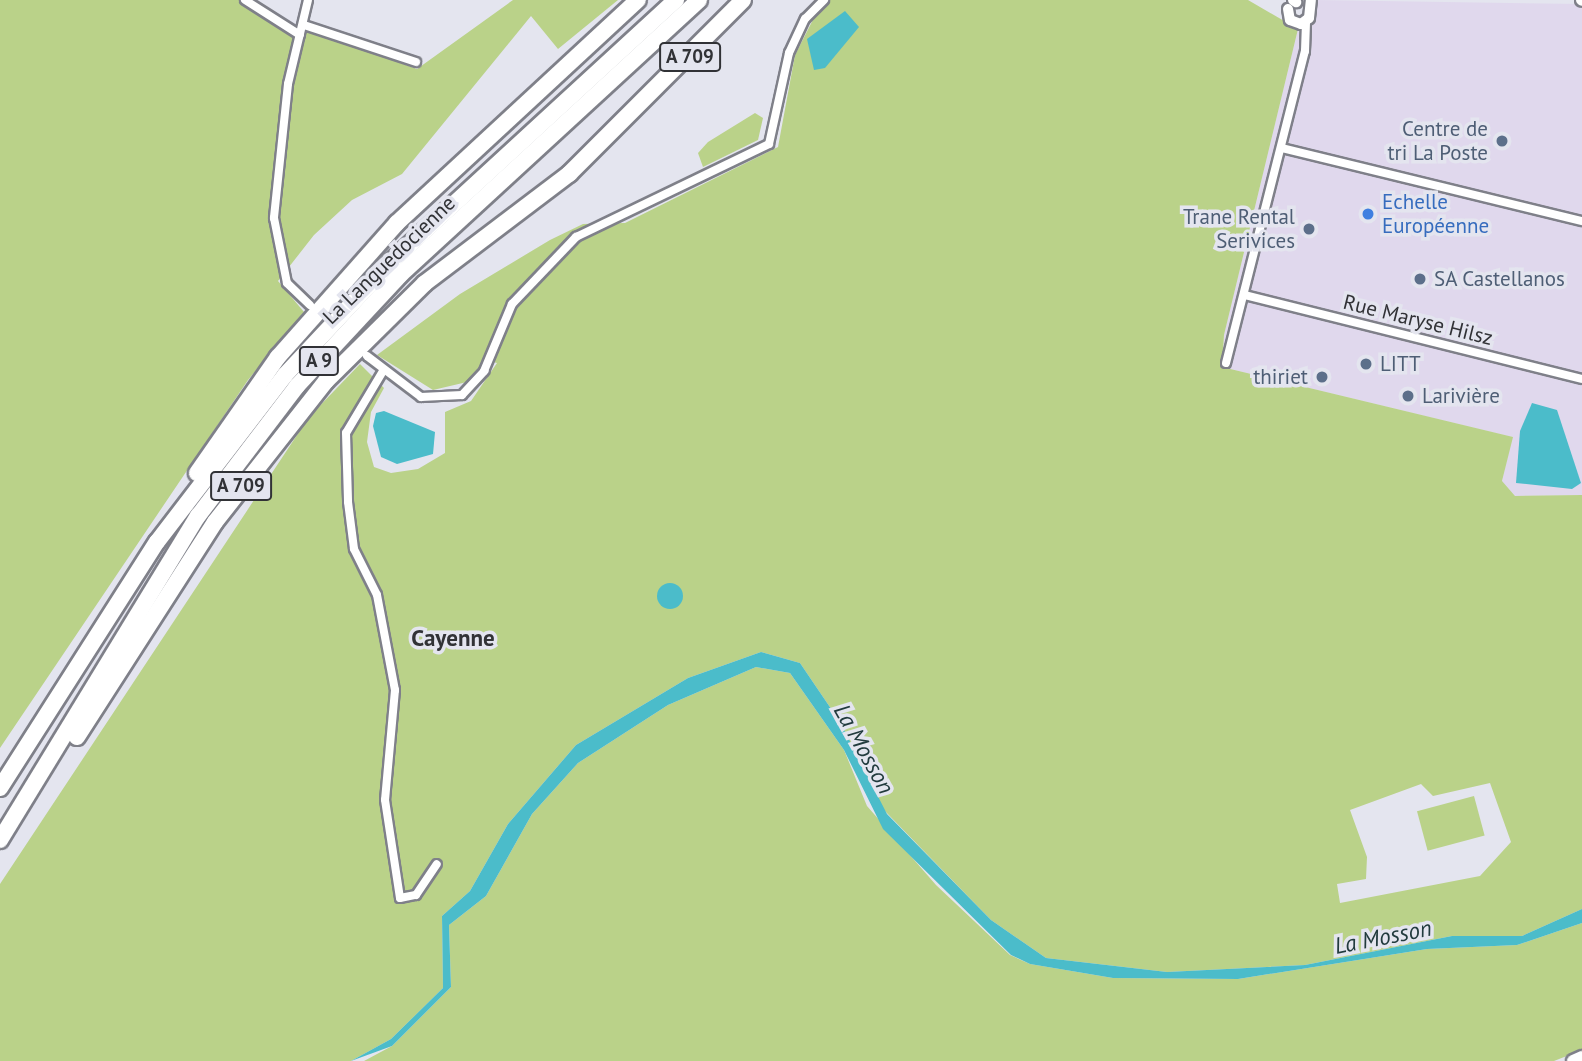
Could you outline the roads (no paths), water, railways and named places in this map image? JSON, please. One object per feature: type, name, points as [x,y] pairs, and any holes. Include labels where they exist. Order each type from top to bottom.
[{"type":"highway","name":"A 709","points":[[157,542],[230,422],[315,314],[478,144],[638,0]]},
{"type":"highway","name":"La Languedocienne","points":[[0,788],[157,542],[258,408],[346,308],[676,0]]},
{"type":"highway","name":"La Languedocienne","points":[[0,840],[31,797],[173,554],[288,396],[400,275],[699,0]]},
{"type":"highway","name":"A 709","points":[[31,797],[103,699],[223,510],[326,381],[425,283],[569,174],[743,0]]},
{"type":"main road","points":[[1573,1061],[1582,1057]]},
{"type":"street","points":[[245,0],[300,35]]},
{"type":"street","points":[[308,0],[300,35],[274,218],[285,278],[310,305]]},
{"type":"street","points":[[367,356],[383,371],[421,397],[462,395],[484,371],[512,304],[532,276],[576,237],[769,144],[789,53],[805,19],[824,0]]},
{"type":"street","points":[[1278,0],[1301,3]]},
{"type":"street","points":[[1226,363],[1303,58],[1301,3]]},
{"type":"street","points":[[1301,3],[1301,23]]},
{"type":"street","points":[[304,25],[416,62]]},
{"type":"street","points":[[1282,148],[1582,221]]},
{"type":"street","name":"Rue Maryse Hilsz","points":[[1245,295],[1582,379]]},
{"type":"street","points":[[383,371],[346,433],[348,502],[354,549],[377,595],[395,690],[385,813],[400,898],[416,895],[437,864]]},
{"type":"water","points":[[845,11],[859,27],[825,68],[814,70],[807,39]]},
{"type":"water","points":[[1532,403],[1557,410],[1581,483],[1572,489],[1516,483],[1520,431]]},
{"type":"water","points":[[384,411],[435,432],[433,454],[397,464],[381,457],[373,426],[376,413]]},
{"type":"water","points":[[670,583],[679,587],[683,596],[679,605],[670,609],[661,605],[657,596],[661,587]]},
{"type":"water","points":[[761,652],[800,663],[840,722],[887,814],[991,920],[1046,958],[1167,972],[1305,965],[1452,936],[1522,936],[1582,909],[1582,923],[1517,945],[1427,949],[1238,979],[1113,978],[1030,964],[1011,955],[883,829],[844,750],[790,673],[756,667],[668,705],[578,763],[532,814],[486,896],[449,925],[451,987],[392,1046],[351,1061],[391,1039],[443,988],[442,916],[470,891],[508,824],[576,745],[688,678]]},
{"type":"place","name":"Centre de tri La Poste","points":[[1502,141]]},
{"type":"place","name":"Echelle Européenne","points":[[1368,214]]},
{"type":"place","name":"Trane Rental Serivices","points":[[1309,229]]},
{"type":"place","name":"SA Castellanos","points":[[1420,279]]},
{"type":"place","name":"LITT","points":[[1366,364]]},
{"type":"place","name":"thiriet","points":[[1322,377]]},
{"type":"place","name":"Larivière","points":[[1408,396]]},
{"type":"district","name":"Cayenne","points":[[453,638]]},
{"type":"water label","name":"La Mosson","points":[[864,749]]},
{"type":"water label","name":"La Mosson","points":[[1383,937]]}]
